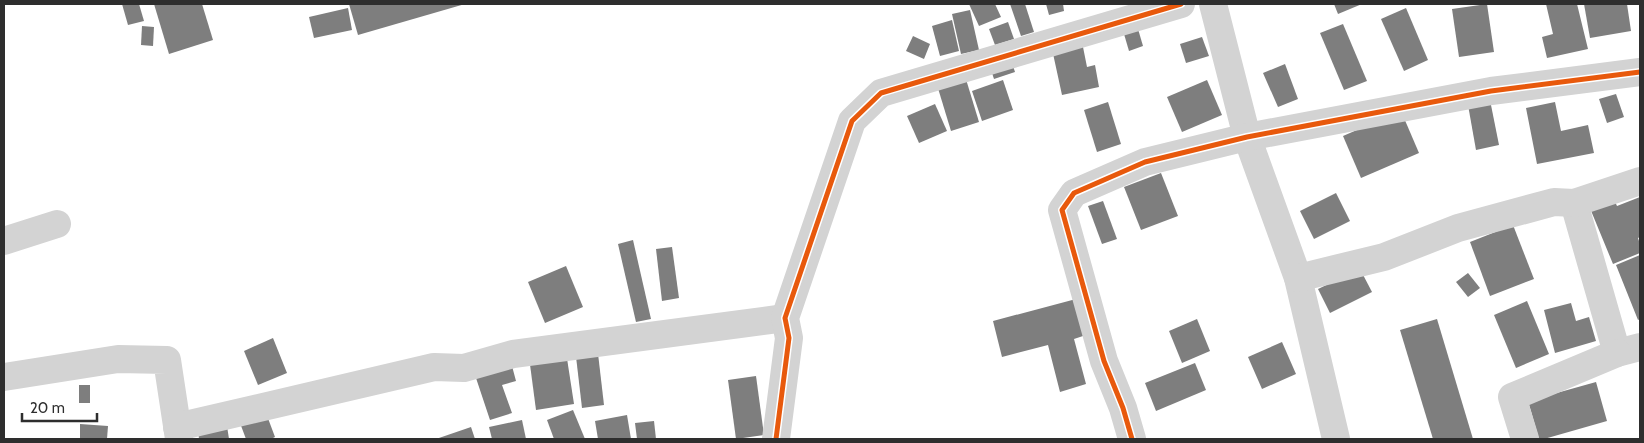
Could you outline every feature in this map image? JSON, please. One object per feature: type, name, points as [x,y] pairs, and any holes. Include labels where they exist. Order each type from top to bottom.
[{"type":"street","points":[[776,439],[789,338],[785,318],[852,121],[881,93],[1181,4]]},
{"type":"street","points":[[1213,4],[1247,137],[1298,278],[1336,439]]},
{"type":"street","points":[[1132,439],[1123,408],[1104,361],[1062,210],[1074,193],[1146,162],[1247,137],[1491,91],[1640,72]]},
{"type":"street","points":[[1298,278],[1384,257],[1467,225],[1554,202],[1574,203],[1640,182]]},
{"type":"street","points":[[1525,439],[1512,396],[1628,350],[1574,203]]},
{"type":"street","points":[[4,241],[57,224]]},
{"type":"street","points":[[4,377],[118,359],[167,360],[178,433],[434,367],[464,368],[514,354],[785,318]]},
{"type":"building","points":[[122,4],[139,4],[144,21],[128,25]]},
{"type":"building","points":[[154,4],[202,4],[213,40],[169,54]]},
{"type":"building","points":[[349,4],[465,4],[358,35]]},
{"type":"building","points":[[969,4],[995,4],[1001,17],[979,26]]},
{"type":"building","points":[[1010,4],[1025,4],[1034,32],[1021,36]]},
{"type":"building","points":[[1046,4],[1063,4],[1064,11],[1049,15]]},
{"type":"building","points":[[1334,4],[1362,4],[1338,14]]},
{"type":"building","points":[[1487,4],[1494,52],[1459,57],[1452,9]]},
{"type":"building","points":[[1546,4],[1577,4],[1588,49],[1547,58],[1542,37],[1553,34]]},
{"type":"building","points":[[1584,4],[1627,4],[1631,31],[1590,38]]},
{"type":"building","points":[[348,8],[352,30],[314,38],[309,17]]},
{"type":"building","points":[[1406,8],[1428,60],[1404,71],[1381,19]]},
{"type":"building","points":[[970,10],[979,50],[961,54],[952,14]]},
{"type":"building","points":[[952,20],[959,51],[940,56],[932,26]]},
{"type":"building","points":[[1008,22],[1014,39],[995,45],[989,29]]},
{"type":"building","points":[[1343,24],[1367,81],[1344,90],[1320,33]]},
{"type":"building","points":[[142,26],[154,27],[153,46],[141,45]]},
{"type":"building","points":[[1138,29],[1143,46],[1129,51],[1124,34]]},
{"type":"building","points":[[913,36],[930,44],[924,59],[906,51]]},
{"type":"building","points":[[1202,37],[1209,56],[1186,63],[1180,44]]},
{"type":"building","points":[[1082,42],[1087,67],[1095,65],[1099,87],[1062,95],[1052,49]]},
{"type":"building","points":[[1011,60],[1015,72],[994,79],[990,67]]},
{"type":"building","points":[[1285,64],[1298,99],[1278,107],[1263,73]]},
{"type":"building","points":[[965,76],[979,122],[951,131],[937,85]]},
{"type":"building","points":[[1003,80],[1013,110],[982,121],[972,91]]},
{"type":"building","points":[[1207,80],[1222,115],[1182,132],[1167,97]]},
{"type":"building","points":[[1616,94],[1624,117],[1607,123],[1599,99]]},
{"type":"building","points":[[1490,100],[1499,145],[1476,150],[1468,105]]},
{"type":"building","points":[[1108,102],[1121,144],[1097,152],[1084,110]]},
{"type":"building","points":[[1555,102],[1561,131],[1588,125],[1594,153],[1537,164],[1526,108]]},
{"type":"building","points":[[935,104],[947,131],[919,143],[907,116]]},
{"type":"building","points":[[1401,111],[1419,153],[1361,178],[1343,136]]},
{"type":"building","points":[[1161,173],[1178,216],[1141,230],[1124,187]]},
{"type":"building","points":[[1610,191],[1617,206],[1640,197],[1640,237],[1638,238],[1640,253],[1613,264],[1587,201]]},
{"type":"building","points":[[1336,193],[1350,221],[1314,239],[1300,211]]},
{"type":"building","points":[[1103,201],[1117,239],[1102,244],[1088,206]]},
{"type":"building","points":[[1513,225],[1534,279],[1490,296],[1470,242]]},
{"type":"building","points":[[633,240],[651,319],[636,322],[618,244]]},
{"type":"building","points":[[672,247],[679,298],[662,301],[656,249]]},
{"type":"building","points":[[1640,255],[1640,319],[1638,320],[1616,265]]},
{"type":"building","points":[[566,266],[583,307],[545,323],[528,282]]},
{"type":"building","points":[[1360,269],[1372,292],[1330,313],[1318,289]]},
{"type":"building","points":[[1468,273],[1480,288],[1468,297],[1456,282]]},
{"type":"building","points":[[1076,299],[1086,335],[1074,339],[1086,384],[1060,392],[1048,345],[1002,357],[993,321]]},
{"type":"building","points":[[1527,301],[1549,354],[1516,368],[1494,315]]},
{"type":"building","points":[[1571,303],[1576,321],[1589,317],[1596,341],[1555,353],[1544,310]]},
{"type":"building","points":[[1197,319],[1210,351],[1182,363],[1169,331]]},
{"type":"building","points":[[1437,319],[1473,439],[1433,439],[1400,330]]},
{"type":"building","points":[[273,338],[287,373],[258,385],[244,351]]},
{"type":"building","points":[[1282,342],[1296,374],[1262,389],[1248,357]]},
{"type":"building","points":[[597,345],[604,405],[582,408],[575,348]]},
{"type":"building","points":[[566,352],[574,404],[536,410],[529,357]]},
{"type":"building","points":[[1195,363],[1206,390],[1156,411],[1145,383]]},
{"type":"building","points":[[512,366],[516,381],[502,385],[512,413],[490,420],[476,378]]},
{"type":"building","points":[[756,376],[764,435],[736,439],[728,380]]},
{"type":"building","points":[[1596,382],[1607,421],[1539,439],[1528,401]]},
{"type":"building","points":[[79,385],[90,385],[90,403],[79,403]]},
{"type":"building","points":[[573,410],[585,439],[554,439],[547,420]]},
{"type":"building","points":[[266,413],[275,437],[271,439],[246,439],[240,423]]},
{"type":"building","points":[[627,415],[631,439],[598,439],[595,421]]},
{"type":"building","points":[[522,420],[526,439],[492,439],[489,427]]},
{"type":"building","points":[[654,421],[656,439],[637,439],[635,423]]},
{"type":"building","points":[[80,424],[108,426],[107,439],[80,439]]},
{"type":"building","points":[[227,426],[229,439],[199,439],[198,431]]},
{"type":"building","points":[[471,427],[475,439],[436,439]]},
{"type":"cycle path","points":[[776,439],[789,338],[785,318],[852,121],[881,93],[1181,4]]},
{"type":"cycle path","points":[[1132,439],[1123,408],[1104,361],[1062,210],[1074,193],[1145,162],[1247,137],[1491,91],[1640,72]]}]
